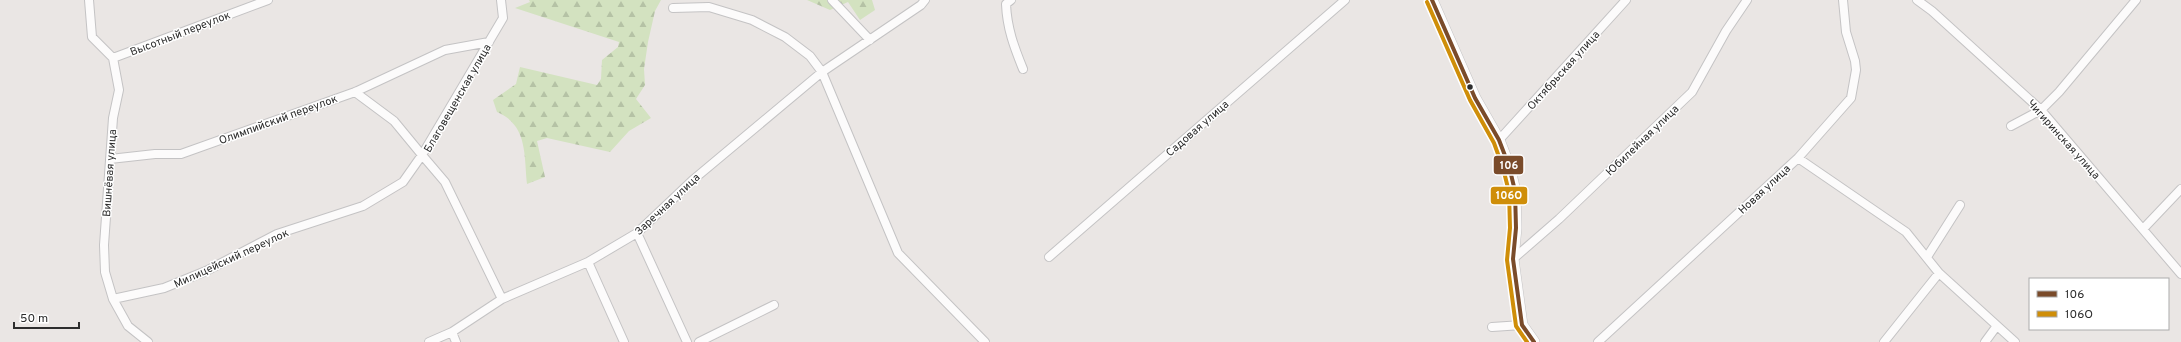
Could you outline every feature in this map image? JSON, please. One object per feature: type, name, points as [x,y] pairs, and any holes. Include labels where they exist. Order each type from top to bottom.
[{"type":"street","points":[[89,0],[92,37],[114,58]]},
{"type":"street","name":"Высотный переулок","points":[[114,58],[268,0]]},
{"type":"street","name":"Благовещенская улица","points":[[502,0],[503,18],[422,155],[445,182],[502,299]]},
{"type":"street","points":[[832,0],[870,40]]},
{"type":"street","name":"Заречная улица","points":[[429,342],[452,332],[502,299],[588,262],[637,233],[694,178],[822,72],[921,5],[925,0]]},
{"type":"street","points":[[1011,0],[1006,4],[1007,22],[1013,45],[1023,69]]},
{"type":"street","name":"Садовая улица","points":[[1049,257],[1345,0]]},
{"type":"street","points":[[1432,0],[1475,98],[1499,140],[1509,166],[1515,191],[1516,228],[1513,259],[1522,326],[1534,342]]},
{"type":"street","name":"Октябрьская улица","points":[[1499,140],[1626,0]]},
{"type":"street","name":"Юбилейная улица","points":[[1513,259],[1560,219],[1692,92],[1726,31],[1747,0]]},
{"type":"street","name":"Новая улица","points":[[1598,342],[1798,158],[1853,94],[1856,70],[1855,61],[1846,32],[1843,0]]},
{"type":"street","name":"Чигиринская улица","points":[[1917,0],[1932,11],[2041,110],[2181,274]]},
{"type":"street","points":[[2011,126],[2041,110],[2069,80],[2136,0]]},
{"type":"street","points":[[673,8],[708,8],[752,20],[785,37],[810,56],[822,72],[898,253],[985,342]]},
{"type":"street","name":"Олимпийский переулок","points":[[110,160],[155,154],[181,154],[355,92],[445,50],[489,42]]},
{"type":"street","name":"Вишнёвая улица","points":[[114,58],[119,90],[113,118],[104,245],[105,272],[113,299],[128,326],[148,342]]},
{"type":"street","points":[[355,92],[394,121],[422,155]]},
{"type":"street","name":"Милицейский переулок","points":[[113,299],[164,288],[206,271],[277,234],[363,206],[403,182],[422,155]]},
{"type":"street","points":[[1798,158],[1906,232],[1939,273],[1996,327],[2015,342]]},
{"type":"street","points":[[2143,229],[2181,189]]},
{"type":"street","points":[[1927,257],[1960,205]]},
{"type":"street","points":[[637,233],[687,342]]},
{"type":"street","points":[[588,262],[624,342]]},
{"type":"street","points":[[1884,342],[1939,273]]},
{"type":"street","points":[[699,342],[774,305]]},
{"type":"street","points":[[1492,327],[1522,326]]},
{"type":"street","points":[[1985,342],[1996,327]]},
{"type":"street","points":[[452,332],[456,342]]},
{"type":"green space","points":[[529,0],[661,0],[655,11],[648,42],[644,69],[645,85],[636,99],[651,118],[629,131],[610,152],[547,138],[537,141],[545,177],[527,184],[524,152],[519,133],[507,118],[497,112],[493,100],[516,84],[520,67],[597,85],[601,79],[602,60],[618,47],[619,42],[515,8],[530,2]]},
{"type":"green space","points":[[807,0],[872,0],[875,10],[860,20],[848,2],[830,10]]},
{"type":"transit line","name":"106","points":[[1432,0],[1475,98],[1499,140],[1509,166],[1515,191],[1516,228],[1513,259],[1522,325],[1534,342]]},
{"type":"transit line","name":"106О","points":[[1427,2],[1470,100],[1494,143],[1503,168],[1509,192],[1510,228],[1507,260],[1516,326],[1527,342]]}]
